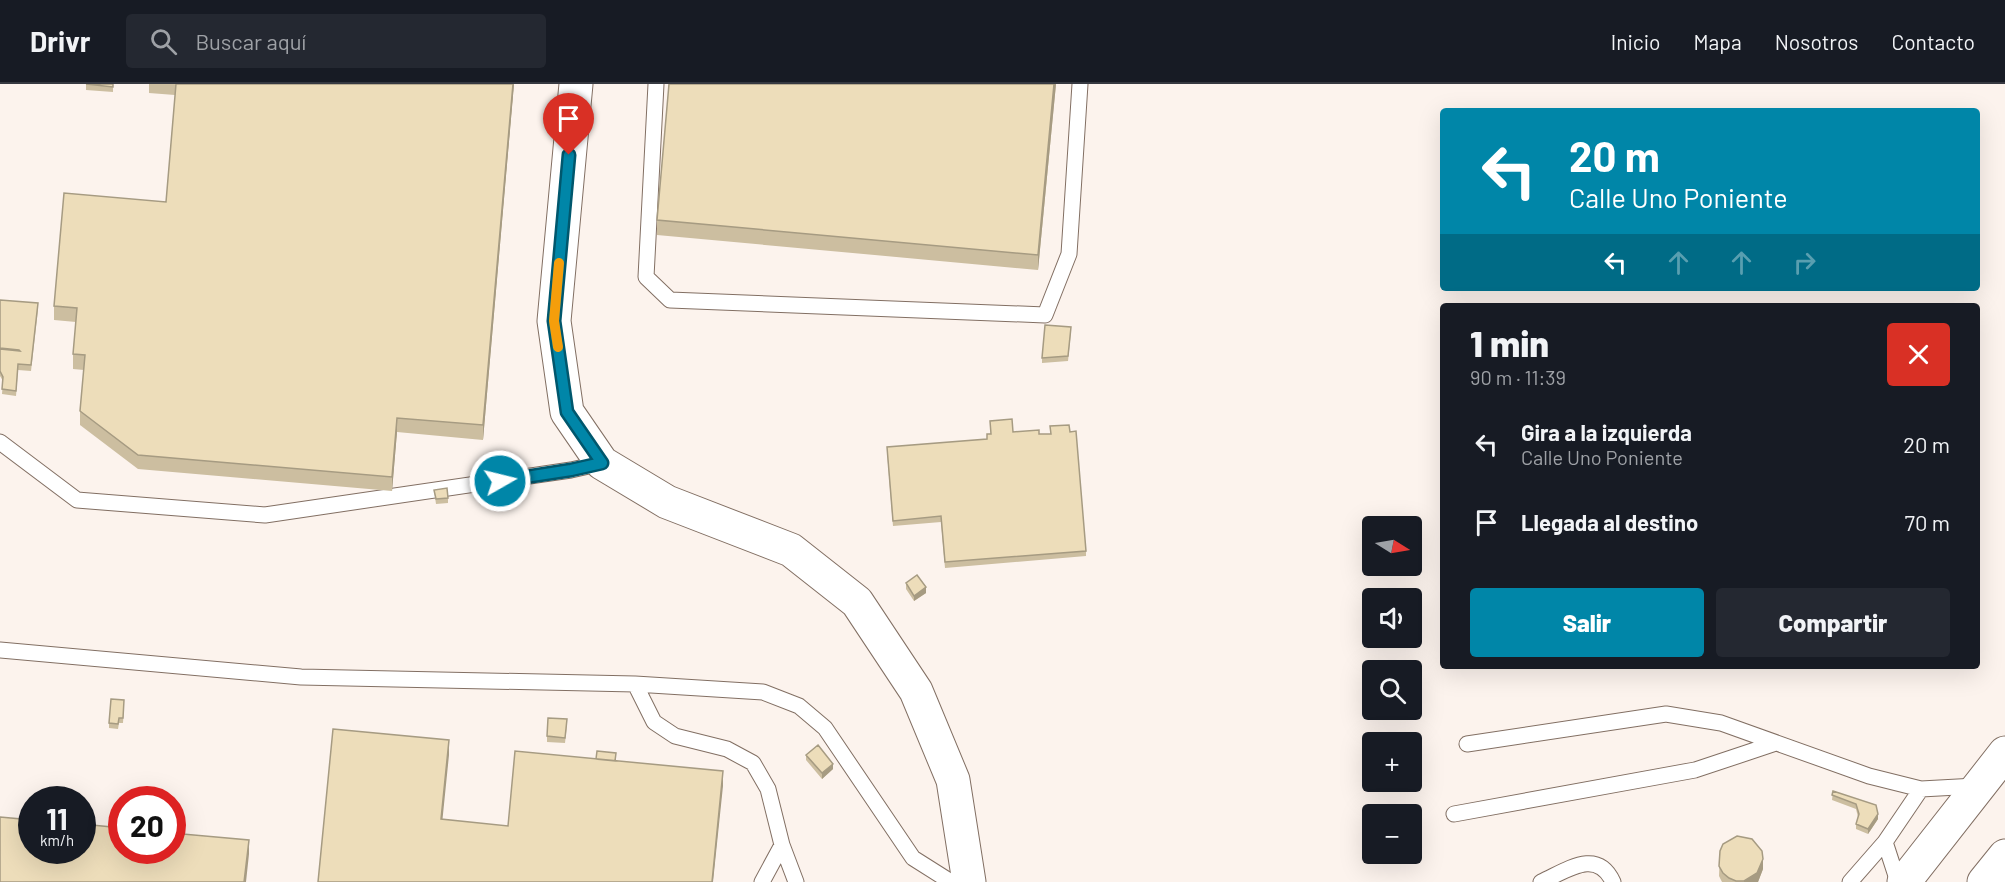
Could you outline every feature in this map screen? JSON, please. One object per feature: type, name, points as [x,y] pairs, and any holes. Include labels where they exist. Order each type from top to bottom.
[{"type":"main road","points":[[576,84],[554,321],[567,412],[602,463],[668,502],[791,550],[857,602],[916,691],[953,780],[969,882]]},
{"type":"main road","points":[[1904,882],[2005,753]]},
{"type":"main road","points":[[1984,882],[2005,856]]},
{"type":"lane","points":[[656,84],[646,277],[670,300],[1045,315],[1069,254],[1080,84]]},
{"type":"lane","points":[[0,442],[77,500],[265,515],[571,470],[602,463]]},
{"type":"lane","points":[[0,650],[301,677],[635,684],[763,692],[799,706],[825,728],[913,858],[951,882]]},
{"type":"lane","points":[[635,684],[654,722],[675,736],[728,749],[753,763],[768,789],[782,845],[796,882]]},
{"type":"lane","points":[[1467,744],[1666,714],[1721,723],[1869,776],[1921,789],[1979,786]]},
{"type":"lane","points":[[1454,814],[1695,770],[1776,743]]},
{"type":"lane","points":[[1850,882],[1885,842],[1921,789]]},
{"type":"lane","points":[[1885,842],[1898,882]]},
{"type":"lane","points":[[762,882],[782,845]]},
{"type":"lane","points":[[1541,882],[1582,863],[1598,864],[1609,874],[1613,882]]},
{"type":"building","points":[[86,84],[113,84],[113,87]]},
{"type":"building","points":[[176,84],[513,84],[483,425],[397,418],[392,477],[138,455],[80,411],[85,355],[73,354],[77,308],[54,306],[64,193],[166,202]]},
{"type":"building","points":[[669,84],[1054,84],[1038,255],[657,220]]},
{"type":"building","points":[[0,300],[38,303],[31,365],[18,364],[16,391],[2,389],[0,349],[20,351],[0,348]]},
{"type":"building","points":[[1045,325],[1071,327],[1068,356],[1042,358]]},
{"type":"building","points":[[1012,419],[1013,432],[1039,430],[1039,434],[1051,434],[1050,426],[1069,425],[1070,432],[1076,431],[1086,551],[945,562],[941,516],[893,521],[887,447],[987,439],[987,434],[991,434],[990,421]]},
{"type":"building","points":[[447,488],[448,498],[436,499],[434,490]]},
{"type":"building","points":[[917,575],[926,587],[914,596],[906,583]]},
{"type":"building","points":[[111,699],[124,700],[123,718],[119,718],[118,724],[109,723]]},
{"type":"building","points":[[548,718],[567,719],[565,738],[547,736]]},
{"type":"building","points":[[333,729],[449,740],[441,819],[508,826],[515,751],[723,771],[712,882],[318,882]]},
{"type":"building","points":[[818,745],[833,764],[822,773],[806,755]]},
{"type":"building","points":[[597,751],[616,753],[615,761],[596,759]]},
{"type":"building","points":[[1833,791],[1876,805],[1878,814],[1868,829],[1856,824],[1859,814],[1856,804],[1832,795]]},
{"type":"building","points":[[0,817],[18,819],[18,864],[96,864],[96,825],[108,827],[108,864],[186,864],[186,834],[249,840],[244,882],[0,882]]},
{"type":"building","points":[[1737,836],[1752,839],[1762,851],[1763,859],[1757,873],[1744,881],[1729,878],[1719,866],[1723,844]]},
{"type":"slow traffic","points":[[558,347],[554,321],[559,263]]},
{"type":"route","points":[[500,481],[602,463],[567,412],[554,321],[569,155]]}]
